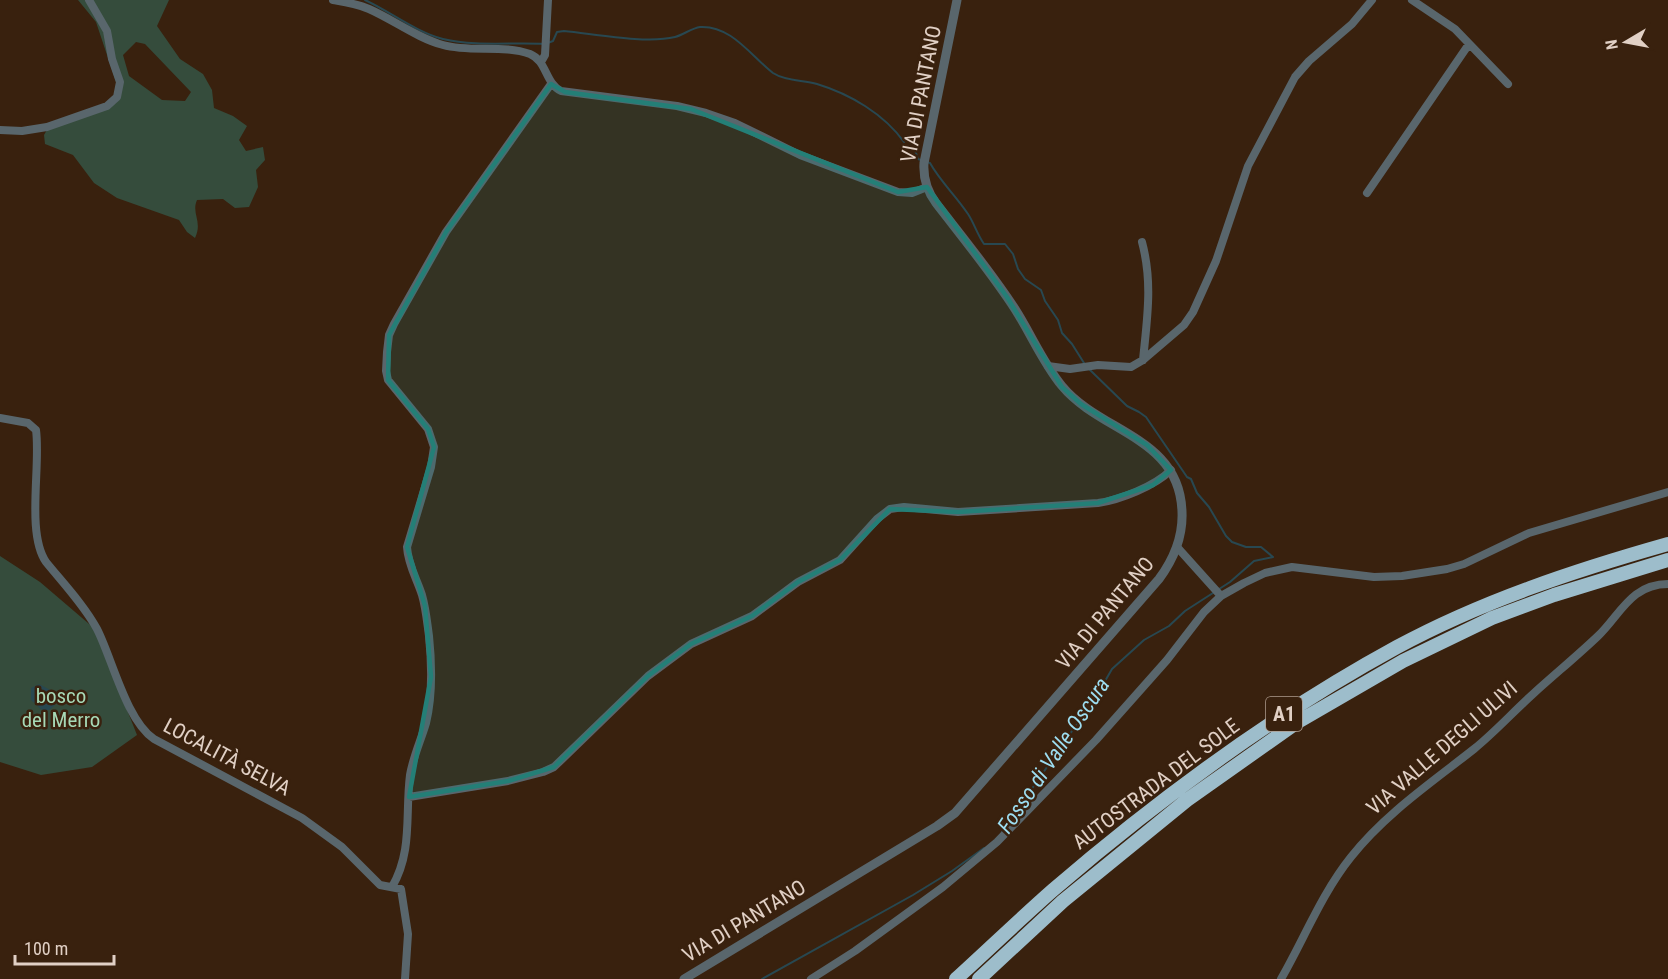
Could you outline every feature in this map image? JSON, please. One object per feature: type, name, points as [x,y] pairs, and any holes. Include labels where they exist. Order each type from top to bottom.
[{"type":"highway","name":"AUTOSTRADA DEL SOLE","points":[[956,979],[1054,890],[1177,789],[1289,710],[1398,646],[1485,605],[1600,564],[1668,544]]},
{"type":"highway","name":"AUTOSTRADA DEL SOLE","points":[[979,979],[1063,901],[1186,800],[1296,723],[1403,661],[1492,618],[1554,595],[1668,560]]},
{"type":"street","points":[[0,130],[47,127],[106,106],[117,97],[120,82],[112,59],[107,31],[89,0]]},
{"type":"street","points":[[333,0],[368,9],[419,36],[440,44],[531,54],[541,62],[551,84],[565,92],[691,109],[735,123],[800,155],[898,192],[912,193],[927,187]]},
{"type":"street","points":[[541,62],[545,55],[548,0]]},
{"type":"street","name":"VIA DI PANTANO","points":[[684,979],[955,813],[1159,579],[1177,547],[1182,520],[1182,504],[1179,487],[1171,470],[1144,443],[1077,402],[1062,387],[1011,302],[933,199],[927,187],[923,171],[925,157],[957,0]]},
{"type":"street","points":[[1048,366],[1070,369],[1101,364],[1125,368],[1133,366],[1184,325],[1193,312],[1218,256],[1248,166],[1298,73],[1352,24],[1372,0]]},
{"type":"street","points":[[1412,0],[1452,27],[1508,84]]},
{"type":"street","points":[[1367,193],[1469,44]]},
{"type":"street","points":[[392,887],[402,867],[405,853],[411,768],[429,712],[431,677],[426,611],[407,548],[431,467],[434,447],[428,429],[388,380],[386,371],[389,339],[394,324],[446,232],[551,84]]},
{"type":"street","points":[[1142,242],[1149,293],[1143,360]]},
{"type":"street","name":"LOCALITÀ SELVA","points":[[0,418],[28,423],[36,430],[37,532],[41,555],[95,626],[118,682],[143,730],[154,739],[306,820],[342,847],[380,885],[399,887],[403,892],[408,925],[409,946],[405,979]]},
{"type":"street","points":[[409,797],[508,781],[554,767],[648,676],[695,642],[752,616],[798,582],[840,560],[877,519],[890,509],[904,507],[958,512],[1102,503],[1153,485],[1171,470]]},
{"type":"street","points":[[811,979],[855,951],[943,887],[997,842],[1090,746],[1167,660],[1198,618],[1221,596],[1254,578],[1285,568],[1315,569],[1378,578],[1456,567],[1535,531],[1668,492]]},
{"type":"street","points":[[1177,547],[1221,596]]},
{"type":"street","name":"VIA VALLE DEGLI ULIVI","points":[[1281,979],[1308,925],[1341,872],[1350,858],[1377,828],[1443,772],[1475,749],[1599,635],[1627,601],[1655,585],[1668,584]]},
{"type":"highlighted area","points":[[551,84],[565,92],[691,109],[898,192],[927,187],[1007,297],[1062,387],[1081,404],[1147,445],[1171,470],[1153,485],[1098,503],[958,512],[890,509],[840,560],[798,582],[752,616],[691,644],[648,676],[554,767],[508,781],[409,797],[431,677],[425,606],[407,547],[434,447],[428,429],[388,380],[389,335],[446,232]]},
{"type":"green space","points":[[78,0],[169,0],[157,26],[180,59],[203,74],[212,90],[214,108],[233,116],[247,126],[239,140],[246,151],[263,147],[265,160],[256,170],[258,187],[249,207],[235,208],[223,199],[197,200],[195,209],[198,227],[195,238],[187,232],[179,220],[117,198],[94,183],[73,155],[45,144],[44,135],[48,128],[104,109],[116,103],[120,94],[96,22]],"holes":[[[136,42],[145,44],[191,92],[185,101],[162,100],[129,76],[123,55]]]},
{"type":"green space","name":"bosco del Merro","points":[[0,556],[40,582],[95,629],[137,735],[92,767],[41,775],[0,762]]},
{"type":"water","points":[[39,684],[52,691],[55,705],[49,710],[43,711],[31,700],[31,688]]},
{"type":"waterway","points":[[365,0],[433,36],[468,43],[545,44],[553,41],[557,32],[564,31],[635,39],[663,39],[700,27],[711,28],[731,36],[778,76],[817,84],[854,99],[887,123],[904,142]]},
{"type":"waterway","points":[[910,147],[915,150],[918,159],[921,160]]},
{"type":"waterway","points":[[926,162],[930,163],[963,207],[984,244],[1005,244],[1013,254],[1018,269],[1025,279],[1041,290],[1045,301],[1058,320],[1062,333],[1084,363]]},
{"type":"waterway","points":[[1088,368],[1127,406],[1146,417],[1187,477],[1191,479],[1197,493],[1209,507],[1226,536],[1232,542],[1246,547],[1261,547],[1273,557]]},
{"type":"waterway","name":"Fosso di Valle Oscura","points":[[1002,832],[1097,695],[1112,669],[1144,640],[1169,626],[1185,611],[1230,582],[1254,561],[1273,557]]},
{"type":"waterway","name":"Fosso di Valle Oscura","points":[[762,979],[913,895],[984,848]]}]
